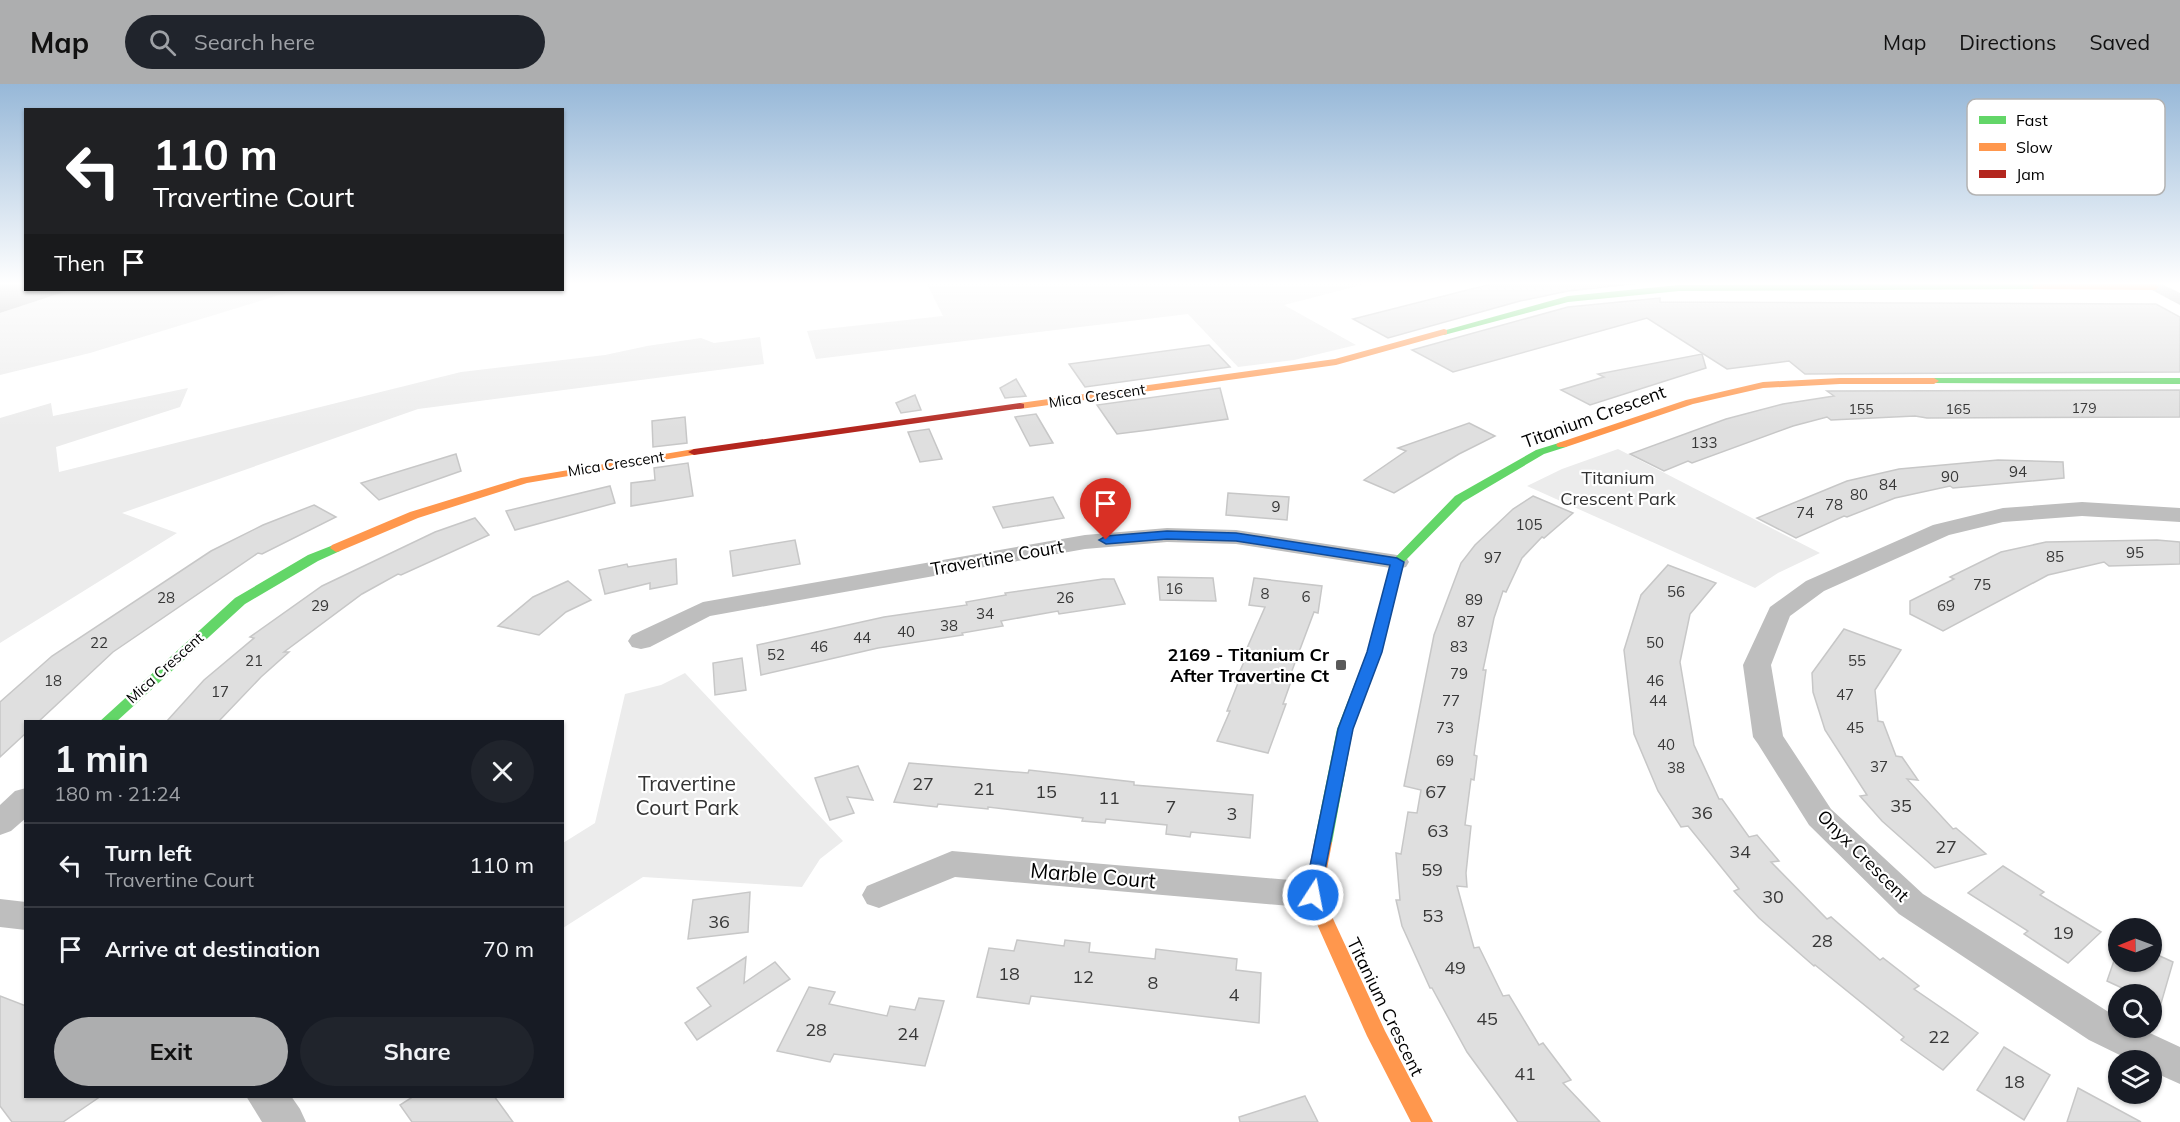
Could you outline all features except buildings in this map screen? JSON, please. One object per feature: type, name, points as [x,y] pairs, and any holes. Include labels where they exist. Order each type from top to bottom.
[{"type":"street","name":"Mica Crescent","points":[[108,720],[240,601],[313,558],[414,515],[525,480],[629,461],[1336,362],[1448,330]]},
{"type":"street","name":"Titanium Crescent","points":[[1397,562],[1460,499],[1540,452],[1690,402],[1763,385],[1840,381],[2180,381]]},
{"type":"street","name":"Onyx Crescent","points":[[2180,515],[2082,509],[2003,515],[1941,530],[1815,586],[1779,612],[1757,665],[1768,737],[1820,817],[1911,904],[2102,1028],[2180,1066]]},
{"type":"street","name":"Travertine Court","points":[[640,641],[703,610],[1085,542],[1167,535],[1236,537],[1397,562]]},
{"type":"street","points":[[1313,895],[1345,729],[1374,652],[1397,562]]},
{"type":"street","points":[[0,823],[24,801]]},
{"type":"street","name":"Marble Court","points":[[879,895],[952,864],[1313,895]]},
{"type":"street","name":"Titanium Crescent","points":[[1313,895],[1377,1036],[1422,1122]]},
{"type":"street","points":[[0,913],[24,916]]},
{"type":"street","points":[[268,1098],[286,1122]]},
{"type":"green space","points":[[0,330],[164,330],[90,353],[0,375]]},
{"type":"green space","points":[[812,330],[1052,330],[816,359],[807,331]]},
{"type":"green space","points":[[1204,330],[1330,330],[1356,345],[1294,360],[1238,367]]},
{"type":"green space","points":[[760,337],[764,364],[418,409],[122,513],[177,533],[0,643],[0,418],[51,403],[53,416],[188,388],[180,407],[56,447],[59,472],[461,372],[605,355],[701,338],[714,343]]},
{"type":"green space","name":"Titanium Crescent Park","points":[[1618,449],[1820,553],[1778,573],[1755,588],[1527,486],[1562,469]]},
{"type":"green space","name":"Travertine Court Park","points":[[685,673],[843,841],[820,859],[802,887],[643,877],[564,927],[564,842],[595,823],[625,694],[661,685]]},
{"type":"traffic: fast","points":[[1444,332],[1450,330]]},
{"type":"traffic: fast","points":[[1934,381],[2180,381]]},
{"type":"traffic: fast","points":[[1323,843],[1345,729],[1374,652],[1397,562],[1459,499],[1540,452],[1562,445]]},
{"type":"traffic: fast","points":[[108,720],[240,601],[313,558],[336,548]]},
{"type":"traffic: slow","points":[[1020,406],[1336,362],[1444,332]]},
{"type":"traffic: slow","points":[[1562,445],[1690,402],[1763,385],[1840,381],[1934,381]]},
{"type":"traffic: slow","points":[[336,548],[414,515],[525,480],[694,452]]},
{"type":"traffic: slow","points":[[1323,843],[1313,895],[1377,1036],[1422,1122]]},
{"type":"traffic: jam","points":[[694,452],[1020,406]]},
{"type":"place","name":"2169 - Titanium Cr After Travertine Ct","points":[[1341,665]]},
{"type":"route","points":[[1106,540],[1167,535],[1236,537],[1397,562],[1374,652],[1345,729],[1313,895]]}]
